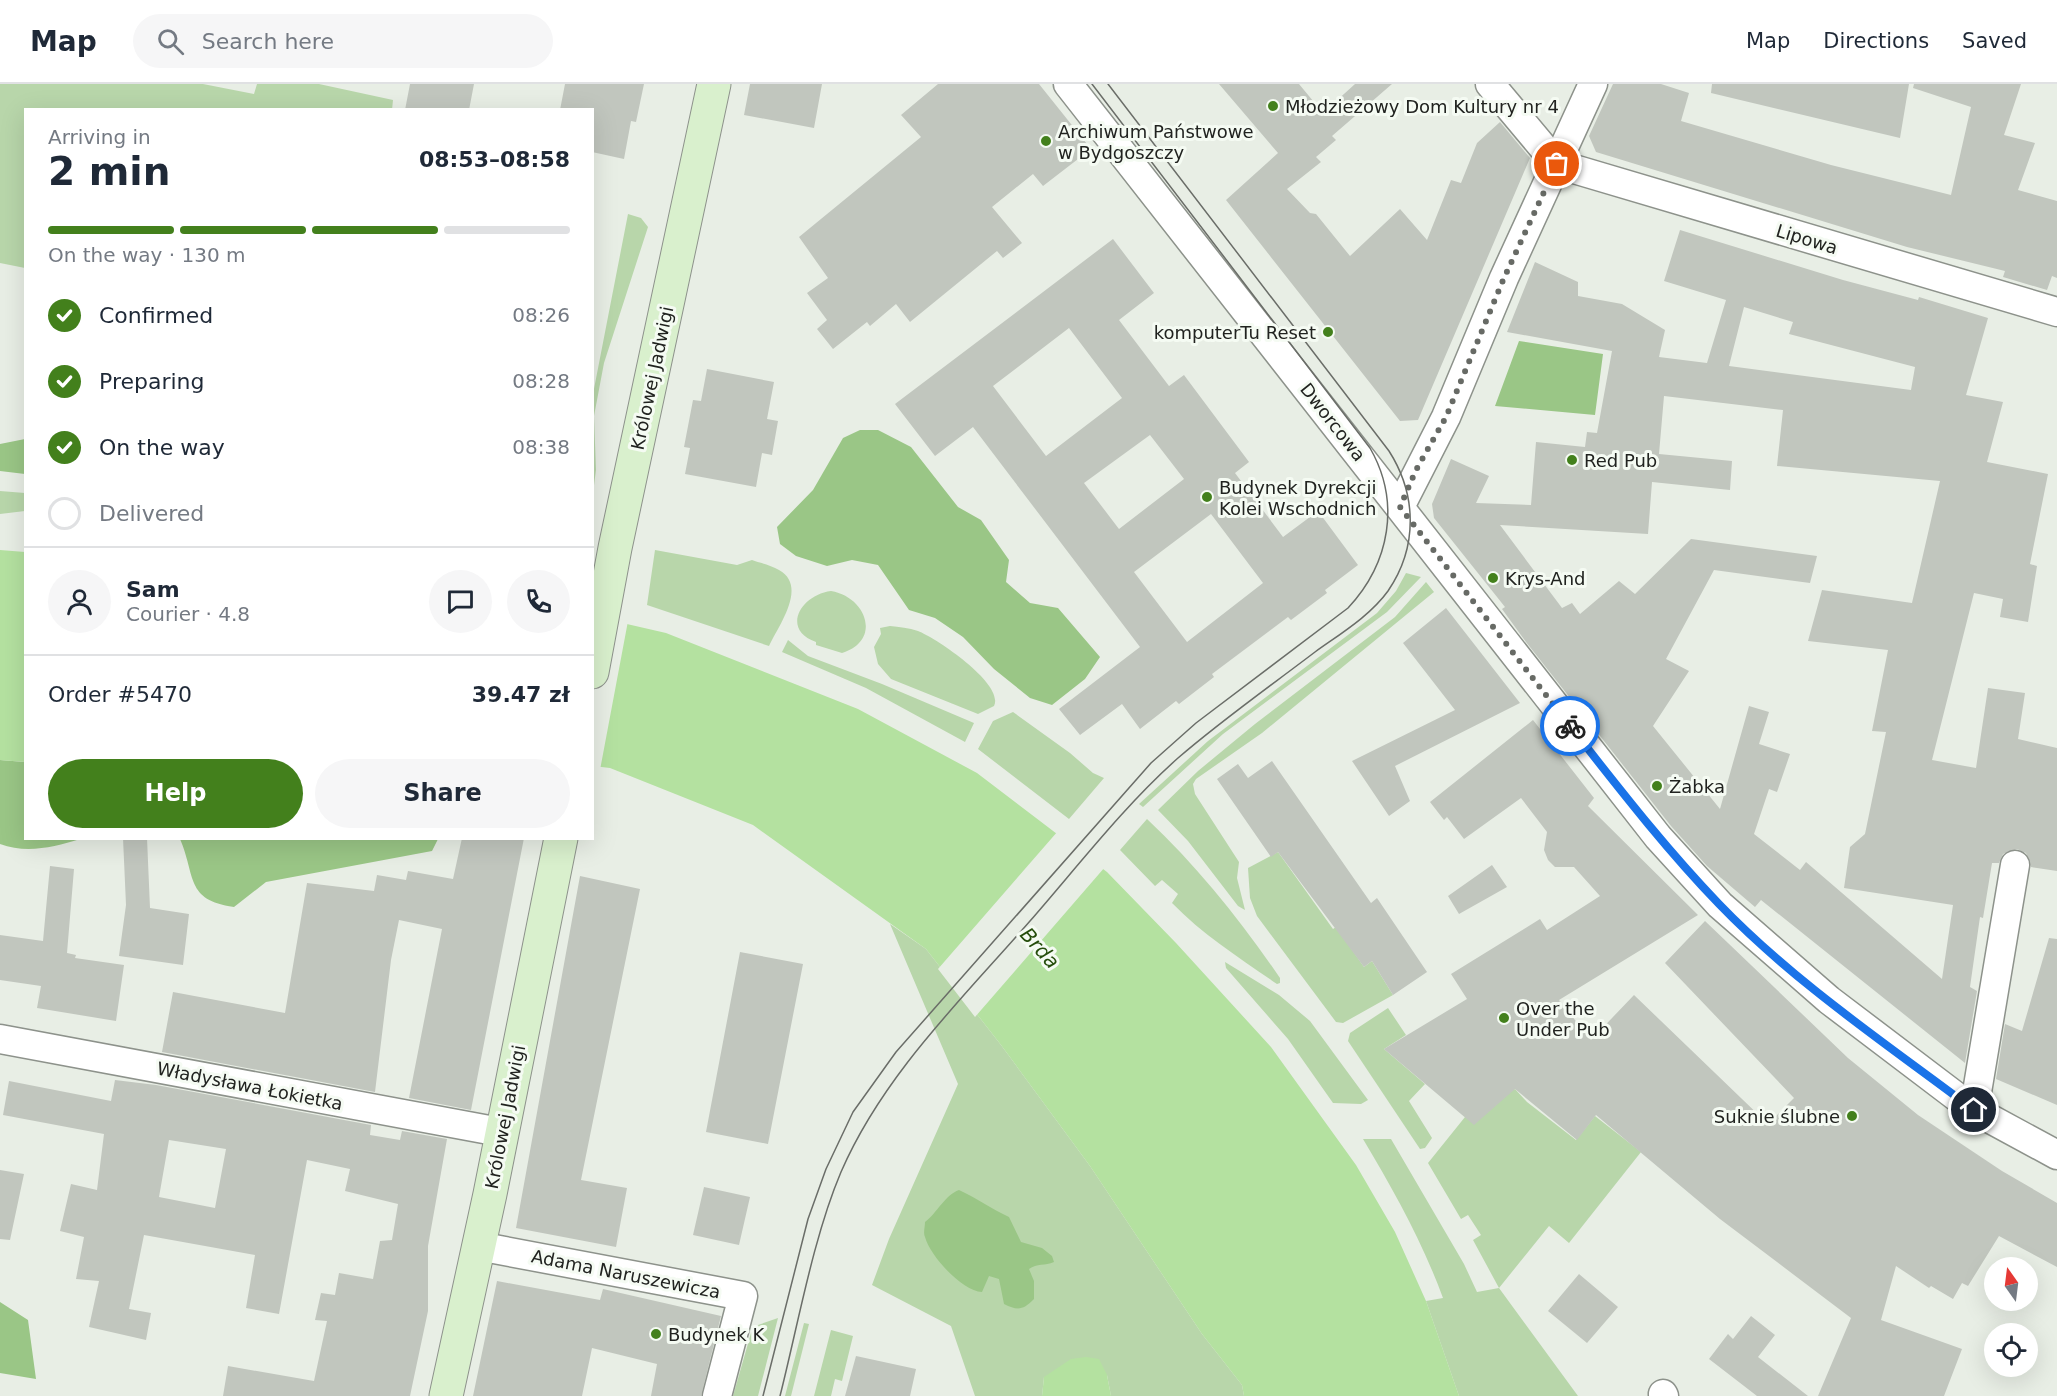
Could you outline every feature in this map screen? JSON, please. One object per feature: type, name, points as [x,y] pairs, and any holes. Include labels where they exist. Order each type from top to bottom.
[{"type":"street","name":"Królowej Jadwigi","points":[[594,661],[610,571],[714,84]]},
{"type":"street","name":"Dworcowa","points":[[1068,84],[1658,837],[1720,905],[1829,1000],[1974,1110],[2057,1155]]},
{"type":"street","points":[[1490,84],[1557,164]]},
{"type":"street","points":[[1400,507],[1416,470],[1446,417],[1504,278],[1593,84]]},
{"type":"street","name":"Lipowa","points":[[1557,164],[2057,312]]},
{"type":"street","name":"Królowej Jadwigi","points":[[446,1396],[561,840]]},
{"type":"street","points":[[1974,1110],[2015,865]]},
{"type":"street","name":"Władysława Łokietka","points":[[0,1039],[500,1132]]},
{"type":"street","name":"Adama Naruszewicza","points":[[478,1246],[743,1296],[717,1396]]},
{"type":"shaded area","points":[[0,84],[203,84],[254,94],[257,84],[319,84],[393,100],[392,108],[24,108],[24,268],[0,263]]},
{"type":"shaded area","points":[[628,214],[641,218],[648,227],[604,363],[594,416],[594,389]]},
{"type":"shaded area","points":[[1519,341],[1603,354],[1595,415],[1495,406]]},
{"type":"shaded area","points":[[594,416],[596,470],[594,485]]},
{"type":"shaded area","points":[[860,430],[878,430],[911,447],[958,507],[981,520],[1009,560],[1006,582],[1030,603],[1058,608],[1100,657],[1085,679],[1052,705],[1030,698],[994,669],[963,637],[935,618],[909,610],[878,565],[852,560],[827,566],[796,556],[780,544],[777,527],[813,490],[843,438]]},
{"type":"shaded area","points":[[24,439],[24,474],[0,471],[0,444]]},
{"type":"shaded area","points":[[0,491],[24,493],[24,511],[0,514]]},
{"type":"shaded area","points":[[655,550],[737,565],[752,560],[779,570],[787,577],[791,586],[791,596],[789,606],[769,646],[647,605]]},
{"type":"shaded area","points":[[1406,573],[1421,577],[1387,612],[1223,734],[1143,807],[1139,804],[1208,741],[1377,613],[1396,591]]},
{"type":"shaded area","points":[[1426,582],[1434,592],[1262,733],[1196,779],[1193,784],[1195,794],[1239,862],[1237,878],[1245,910],[1238,906],[1188,841],[1158,810],[1198,771],[1255,724],[1395,617]]},
{"type":"shaded area","points":[[831,591],[854,602],[861,610],[865,620],[866,630],[862,639],[854,647],[842,653],[816,645],[816,642],[805,637],[799,630],[797,622],[803,606],[820,594]]},
{"type":"shaded area","points":[[890,626],[918,631],[953,652],[980,674],[995,697],[994,706],[978,714],[891,679],[878,664],[874,647],[881,634],[880,628]]},
{"type":"shaded area","points":[[788,640],[808,656],[974,723],[965,742],[866,688],[782,652]]},
{"type":"shaded area","points":[[1013,712],[1070,753],[1093,773],[1104,778],[1069,819],[978,749],[993,721]]},
{"type":"shaded area","points":[[0,760],[24,762],[24,840],[76,840],[50,847],[30,849],[0,844]]},
{"type":"shaded area","points":[[1147,819],[1218,895],[1280,978],[1280,983],[1277,984],[1196,926],[1172,903],[1178,894],[1162,880],[1155,886],[1120,850]]},
{"type":"shaded area","points":[[180,840],[438,840],[432,851],[266,882],[234,907],[218,904],[207,899],[200,892],[191,875]]},
{"type":"shaded area","points":[[1278,852],[1333,929],[1336,927],[1364,967],[1372,961],[1393,995],[1343,1023],[1336,1022],[1257,916],[1250,898],[1248,868]]},
{"type":"shaded area","points":[[890,924],[926,949],[1001,1045],[1090,1166],[1202,1334],[1242,1385],[1244,1396],[1111,1396],[1107,1375],[1044,1377],[1042,1396],[975,1396],[951,1326],[872,1285],[889,1239],[958,1084]]},
{"type":"shaded area","points":[[1225,962],[1279,995],[1310,1021],[1368,1100],[1361,1104],[1333,1103],[1288,1039],[1226,968]]},
{"type":"shaded area","points":[[1388,1008],[1406,1035],[1384,1049],[1425,1084],[1409,1101],[1432,1138],[1425,1148],[1420,1149],[1348,1041],[1350,1033]]},
{"type":"shaded area","points":[[1515,1089],[1527,1102],[1576,1140],[1595,1116],[1641,1152],[1569,1243],[1549,1226],[1499,1288],[1473,1240],[1481,1235],[1468,1215],[1461,1219],[1428,1163],[1465,1117]]},
{"type":"shaded area","points":[[1363,1139],[1391,1139],[1464,1264],[1477,1292],[1499,1288],[1578,1396],[1459,1396],[1426,1301],[1443,1298],[1407,1217]]},
{"type":"shaded area","points":[[959,1190],[1009,1217],[1021,1242],[1042,1248],[1052,1256],[1054,1262],[1029,1269],[1034,1281],[1034,1299],[1027,1305],[1013,1308],[1004,1304],[999,1279],[989,1276],[982,1292],[965,1286],[948,1271],[928,1245],[924,1234],[925,1222],[949,1196]]},
{"type":"shaded area","points":[[0,1302],[28,1320],[36,1379],[0,1373]]},
{"type":"shaded area","points":[[778,1318],[758,1396],[733,1396],[751,1333],[758,1325]]},
{"type":"shaded area","points":[[804,1323],[809,1324],[791,1396],[785,1396]]},
{"type":"shaded area","points":[[831,1330],[853,1336],[842,1381],[835,1379],[831,1396],[814,1396]]},
{"type":"water","points":[[0,550],[24,552],[24,762],[0,760]]},
{"type":"water","name":"Brda","points":[[594,616],[666,633],[858,709],[977,773],[1107,872],[1271,1047],[1356,1165],[1395,1232],[1426,1301],[1459,1396],[1244,1396],[1242,1385],[1202,1334],[1090,1166],[1001,1045],[926,949],[753,825],[610,768],[594,766]]},
{"type":"water","points":[[1086,1357],[1099,1359],[1107,1375],[1111,1396],[1042,1396],[1044,1377],[1071,1359]]},
{"type":"pier","points":[[594,613],[628,621],[600,770],[594,769]]},
{"type":"pier","points":[[1058,831],[1105,867],[975,1017],[938,969]]},
{"type":"building","points":[[410,84],[474,84],[469,108],[405,108]]},
{"type":"building","points":[[565,84],[644,84],[636,122],[631,121],[624,159],[594,152],[594,108],[560,108]]},
{"type":"building","points":[[750,84],[822,84],[814,128],[744,115]]},
{"type":"building","points":[[938,84],[1039,84],[1091,149],[1043,186],[1033,174],[992,207],[1022,243],[1003,258],[997,251],[910,322],[896,304],[870,326],[867,322],[833,349],[817,329],[827,320],[807,293],[828,278],[799,237],[921,137],[901,115]]},
{"type":"building","points":[[1219,84],[1299,84],[1323,113],[1355,84],[1392,84],[1332,136],[1336,140],[1316,157],[1321,162],[1287,189],[1310,213],[1316,214],[1350,256],[1400,209],[1427,240],[1451,180],[1461,183],[1477,143],[1500,122],[1530,158],[1418,420],[1400,421],[1226,200],[1278,153]]},
{"type":"building","points":[[1613,84],[1661,84],[1689,93],[1681,121],[1831,165],[1951,195],[1971,107],[1913,88],[1914,84],[2021,84],[2004,135],[2035,143],[2018,190],[2057,201],[2057,278],[2052,276],[2047,290],[2003,277],[2005,271],[1907,247],[1596,152],[1589,136]]},
{"type":"building","points":[[1712,84],[1909,84],[1900,138],[1711,93]]},
{"type":"building","points":[[1680,230],[1843,280],[1918,300],[1919,297],[1988,318],[1966,395],[2003,402],[1987,462],[2048,474],[2030,564],[2037,566],[2028,622],[2000,617],[2003,599],[1974,593],[1932,760],[1976,768],[1988,688],[2025,693],[2018,739],[2057,748],[2057,871],[2031,867],[2026,853],[2017,849],[2003,854],[1999,863],[1992,863],[1983,918],[1980,917],[1970,987],[1977,991],[1965,1063],[1761,900],[1755,907],[1707,866],[1671,826],[1526,642],[1502,609],[1505,607],[1434,518],[1432,504],[1451,459],[1489,476],[1476,503],[1531,505],[1536,442],[1585,447],[1587,432],[1597,433],[1612,351],[1507,332],[1535,262],[1578,282],[1578,296],[1622,304],[1665,330],[1659,357],[1707,363],[1726,300],[1664,281]],"holes":[[[1744,307],[1793,322],[1789,334],[1915,367],[1911,390],[1729,366]],[[1664,396],[1783,410],[1777,466],[1940,481],[1912,603],[1822,590],[1808,641],[1888,650],[1872,731],[1886,732],[1865,834],[1850,847],[1844,888],[1953,905],[1942,979],[1806,862],[1800,870],[1754,834],[1769,789],[1777,792],[1790,754],[1759,744],[1769,712],[1749,706],[1720,809],[1653,726],[1689,671],[1666,659],[1714,570],[1810,583],[1817,556],[1691,539],[1635,594],[1619,581],[1580,614],[1572,603],[1562,608],[1500,525],[1648,534],[1652,482],[1730,490],[1732,461],[1659,454]]]},
{"type":"building","name":"Budynek Dyrekcji Kolei Wschodnich","points":[[1113,239],[1154,293],[1119,320],[1169,386],[1184,375],[1249,462],[1235,473],[1283,537],[1318,511],[1358,565],[1325,590],[1327,593],[1291,620],[1288,617],[1212,674],[1214,677],[1179,704],[1176,701],[1140,729],[1122,704],[1080,735],[1059,709],[1140,647],[973,427],[935,456],[895,404]],"holes":[[[1069,328],[1122,398],[1046,456],[993,386]],[[1150,435],[1184,479],[1119,529],[1084,483]],[[1211,514],[1263,583],[1187,642],[1134,572]]]},
{"type":"building","points":[[707,369],[774,382],[767,419],[778,421],[772,455],[762,453],[756,487],[685,474],[690,448],[684,447],[693,400],[701,401]]},
{"type":"building","points":[[1446,608],[1520,703],[1395,766],[1410,801],[1389,816],[1352,761],[1455,710],[1403,643]]},
{"type":"building","points":[[1533,720],[1594,798],[1588,806],[1698,915],[1559,1000],[1591,1040],[1634,995],[1768,1124],[1794,1098],[1665,963],[1705,921],[1848,1058],[1918,1115],[2002,1171],[2057,1203],[2057,1267],[1999,1236],[1968,1286],[1962,1283],[1953,1299],[1931,1286],[1929,1288],[1896,1266],[1881,1320],[1962,1349],[1944,1396],[1818,1396],[1851,1318],[1720,1219],[1596,1115],[1577,1140],[1515,1089],[1474,1125],[1384,1049],[1467,999],[1451,974],[1540,919],[1547,930],[1600,896],[1574,867],[1555,867],[1548,860],[1544,850],[1547,832],[1521,798],[1464,839],[1447,817],[1444,820],[1430,802]]},
{"type":"building","points":[[1272,761],[1371,903],[1377,898],[1427,972],[1393,995],[1372,961],[1364,967],[1278,852],[1271,857],[1217,779],[1238,764],[1248,778]]},
{"type":"building","points":[[123,840],[147,840],[150,908],[189,914],[183,965],[119,956],[126,905]]},
{"type":"building","points":[[462,840],[524,840],[471,1110],[409,1098],[442,929],[399,920],[391,960],[375,1092],[162,1052],[173,992],[285,1013],[307,883],[374,891],[377,875],[406,880],[408,871],[453,879]]},
{"type":"building","points":[[1492,865],[1507,887],[1459,914],[1448,896]]},
{"type":"building","points":[[50,866],[74,869],[67,953],[76,955],[75,958],[124,965],[116,1021],[37,1008],[41,986],[0,980],[0,935],[43,941]]},
{"type":"building","points":[[580,876],[640,889],[581,1180],[627,1188],[616,1247],[516,1228]]},
{"type":"building","points":[[2049,938],[2057,939],[2057,1105],[1996,1079],[2005,1024],[2022,1031]]},
{"type":"building","points":[[740,952],[803,964],[768,1144],[706,1132]]},
{"type":"building","points":[[115,1080],[156,1085],[371,1125],[370,1135],[400,1140],[402,1131],[447,1139],[428,1246],[428,1311],[410,1396],[223,1396],[228,1366],[314,1381],[327,1321],[315,1320],[321,1293],[335,1295],[339,1273],[373,1279],[380,1241],[392,1240],[398,1204],[345,1191],[350,1169],[307,1160],[279,1314],[246,1308],[255,1255],[144,1235],[129,1309],[151,1313],[146,1340],[89,1327],[99,1281],[76,1279],[84,1237],[60,1231],[71,1184],[97,1190],[104,1134],[3,1115],[9,1081],[111,1101]],"holes":[[[169,1140],[226,1149],[215,1208],[159,1197]]]},
{"type":"building","points":[[0,1170],[24,1174],[10,1240],[0,1239]]},
{"type":"building","points":[[704,1187],[750,1197],[739,1245],[693,1235]]},
{"type":"building","points":[[1579,1274],[1618,1307],[1587,1343],[1548,1311]]},
{"type":"building","points":[[497,1281],[600,1300],[603,1289],[721,1316],[701,1396],[651,1396],[657,1364],[592,1348],[582,1396],[473,1396]]},
{"type":"building","points":[[1751,1316],[1775,1335],[1758,1357],[1808,1396],[1757,1396],[1709,1359],[1728,1334],[1733,1339]]},
{"type":"building","points":[[856,1356],[916,1369],[910,1396],[845,1396]]},
{"type":"tram line","points":[[763,1396],[808,1219],[826,1169],[853,1112],[896,1052],[1151,763],[1196,723],[1348,608],[1374,572],[1382,552],[1388,510],[1386,489],[1370,448],[1092,84]]},
{"type":"tram line","points":[[780,1396],[814,1253],[831,1198],[858,1137],[901,1071],[951,1009],[1139,796],[1178,758],[1212,730],[1373,609],[1388,591],[1405,557],[1409,539],[1409,503],[1405,485],[1389,451],[1108,84]]},
{"type":"way so far","points":[[1557,164],[1504,278],[1446,417],[1416,470],[1400,507],[1570,726]]},
{"type":"place","name":"Młodzieżowy Dom Kultury nr 4","points":[[1273,106]]},
{"type":"place","name":"Archiwum Państwowe w Bydgoszczy","points":[[1046,141]]},
{"type":"place","name":"komputerTu Reset","points":[[1328,332]]},
{"type":"place","name":"Red Pub","points":[[1572,460]]},
{"type":"place","name":"Budynek Dyrekcji Kolei Wschodnich","points":[[1207,497]]},
{"type":"place","name":"Krys-And","points":[[1493,578]]},
{"type":"place","name":"Żabka","points":[[1657,786]]},
{"type":"place","name":"Over the Under Pub","points":[[1504,1018]]},
{"type":"place","name":"Suknie ślubne","points":[[1852,1116]]},
{"type":"place","name":"Budynek K","points":[[656,1334]]},
{"type":"route","points":[[1570,726],[1658,837],[1720,905],[1758,941],[1829,1000],[1974,1110]]}]
